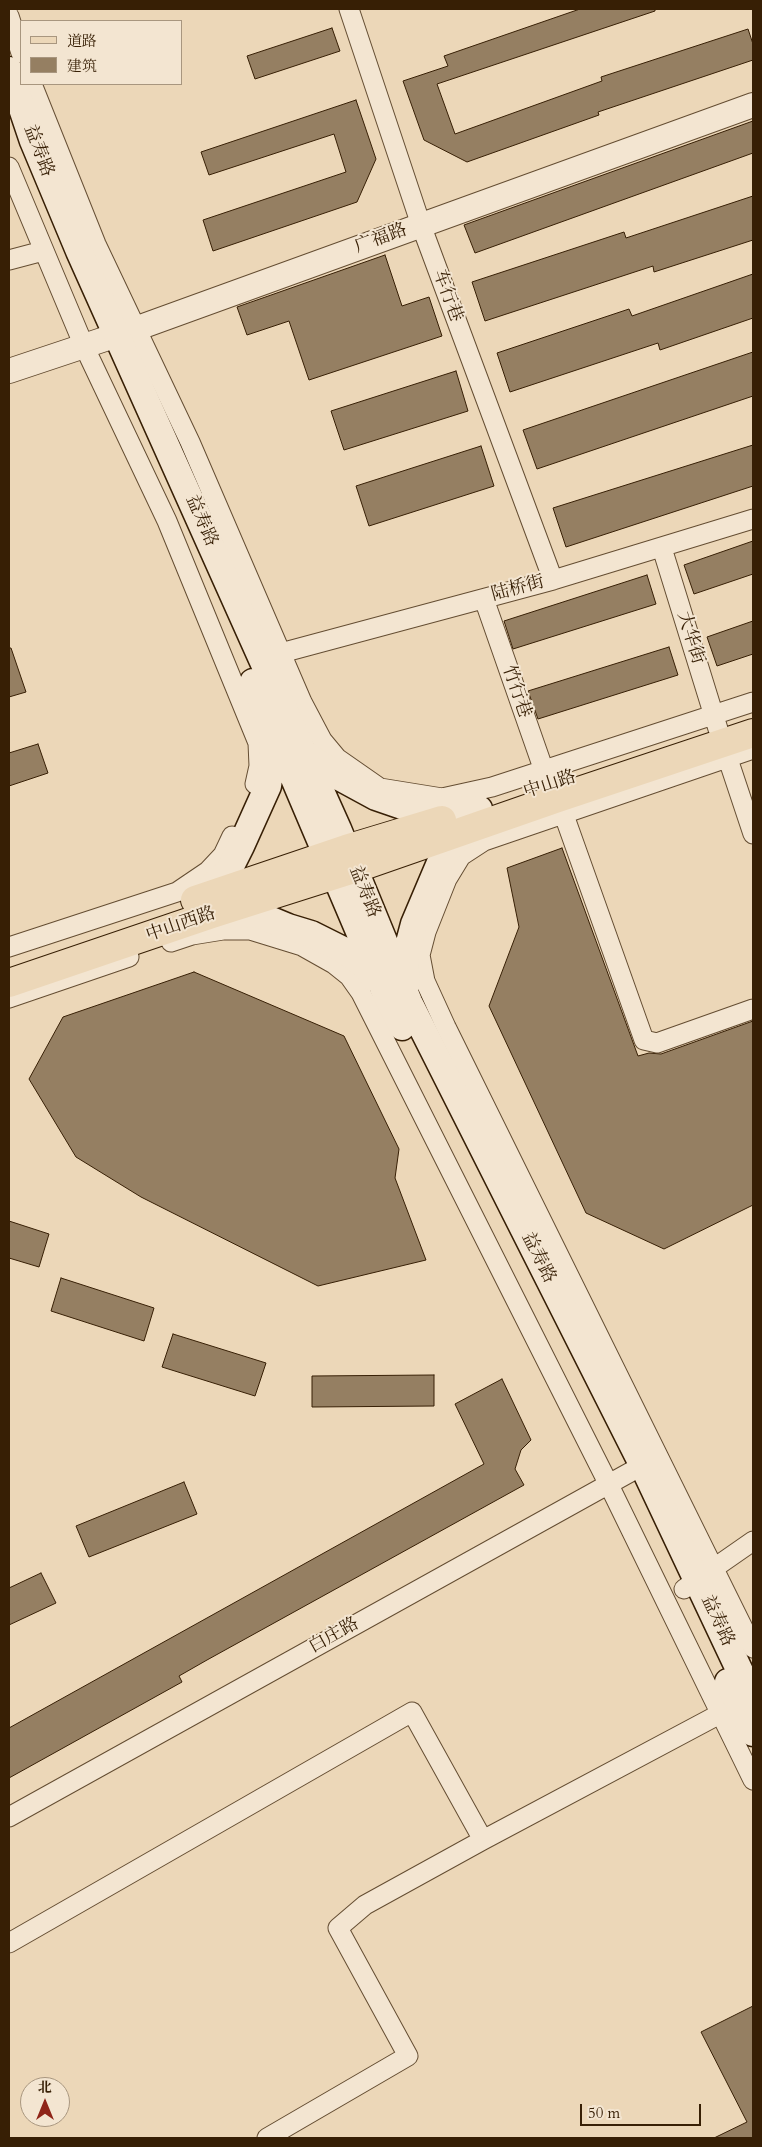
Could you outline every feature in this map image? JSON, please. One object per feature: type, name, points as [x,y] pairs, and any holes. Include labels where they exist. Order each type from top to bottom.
[{"type":"main road","name":"益寿路","points":[[9,70],[33,140],[109,337],[273,729],[340,862],[397,998],[634,1469],[699,1580],[753,1733]]},
{"type":"main road","name":"益寿路","points":[[9,118],[40,201],[207,533],[304,753],[340,862]]},
{"type":"main road","name":"中山路","points":[[340,862],[478,818],[721,736],[753,717]]},
{"type":"main road","points":[[273,729],[272,758],[268,786],[229,870],[205,906],[259,915],[311,934],[341,949],[365,966],[397,998]]},
{"type":"main road","name":"中山路","points":[[721,736],[753,733]]},
{"type":"main road","points":[[304,753],[342,778],[376,797],[408,808],[439,810],[478,818]]},
{"type":"main road","points":[[397,998],[414,924],[439,865],[453,842],[478,818]]},
{"type":"main road","name":"中山西路","points":[[9,963],[205,906],[340,862]]},
{"type":"main road","name":"中山西路","points":[[9,983],[205,906]]},
{"type":"street","name":"车行巷","points":[[349,9],[421,225],[553,580]]},
{"type":"street","points":[[9,16],[20,50]]},
{"type":"street","points":[[9,947],[177,892],[208,871],[224,855],[255,788],[259,766],[258,742],[167,521],[109,337],[96,244],[32,85]]},
{"type":"street","name":"广福路","points":[[9,371],[109,337],[753,105]]},
{"type":"street","points":[[9,167],[43,251],[190,442],[302,702],[322,740],[337,758],[380,788],[442,798],[492,787],[554,791]]},
{"type":"street","points":[[9,260],[43,251]]},
{"type":"street","name":"陆桥街","points":[[281,652],[553,580],[753,519]]},
{"type":"street","name":"大华街","points":[[662,548],[753,834]]},
{"type":"street","name":"竹行巷","points":[[484,599],[644,1040],[656,1043],[753,1009]]},
{"type":"street","points":[[753,702],[721,736],[753,749]]},
{"type":"street","points":[[554,791],[461,856],[447,880],[426,932],[420,955],[425,981],[634,1469],[741,1703],[753,1780]]},
{"type":"street","points":[[9,998],[192,935],[224,930],[250,930],[302,946],[334,964],[349,976],[361,993],[699,1580],[753,1648]]},
{"type":"street","name":"白庄路","points":[[9,1817],[634,1469]]},
{"type":"street","points":[[699,1580],[753,1542]]},
{"type":"street","points":[[267,2138],[408,2056],[338,1928],[366,1905],[482,1840],[741,1703]]},
{"type":"street","points":[[9,1943],[412,1712],[482,1840]]},
{"type":"building","points":[[580,9],[655,9],[655,11],[437,84],[455,134],[602,81],[601,77],[748,29],[753,44],[753,60],[598,112],[599,115],[467,162],[424,140],[403,81],[448,66],[444,56]]},
{"type":"building","points":[[332,28],[340,51],[255,79],[247,56]]},
{"type":"building","points":[[356,100],[376,159],[357,202],[213,251],[203,220],[346,172],[334,134],[209,175],[201,152]]},
{"type":"building","points":[[753,121],[753,153],[475,253],[464,225]]},
{"type":"building","points":[[753,196],[753,240],[654,272],[653,266],[485,321],[472,282],[624,232],[626,238]]},
{"type":"building","points":[[385,255],[402,306],[429,297],[442,336],[309,380],[289,321],[247,335],[237,307]]},
{"type":"building","points":[[753,274],[753,318],[660,350],[658,343],[510,392],[497,353],[629,309],[632,316]]},
{"type":"building","points":[[753,352],[753,396],[537,469],[523,430]]},
{"type":"building","points":[[456,371],[468,411],[344,450],[331,411]]},
{"type":"building","points":[[753,445],[753,486],[566,547],[553,508]]},
{"type":"building","points":[[481,446],[494,486],[369,526],[356,486]]},
{"type":"building","points":[[753,541],[753,574],[694,594],[684,565]]},
{"type":"building","points":[[647,575],[656,604],[513,649],[504,621]]},
{"type":"building","points":[[753,621],[753,654],[717,666],[707,637]]},
{"type":"building","points":[[669,647],[678,675],[538,719],[528,691]]},
{"type":"building","points":[[9,648],[11,648],[26,692],[9,697]]},
{"type":"building","points":[[38,744],[48,773],[9,786],[9,753]]},
{"type":"building","points":[[562,848],[638,1056],[649,1053],[661,1054],[753,1021],[753,1205],[664,1249],[586,1213],[489,1006],[519,927],[507,868]]},
{"type":"building","points":[[194,972],[344,1036],[399,1149],[395,1178],[426,1260],[318,1286],[141,1197],[76,1157],[29,1079],[63,1017]]},
{"type":"building","points":[[9,1221],[49,1234],[39,1267],[9,1258]]},
{"type":"building","points":[[61,1278],[154,1308],[144,1341],[51,1311]]},
{"type":"building","points":[[173,1334],[266,1363],[255,1396],[162,1367]]},
{"type":"building","points":[[434,1375],[434,1406],[312,1407],[312,1376]]},
{"type":"building","points":[[502,1379],[531,1440],[521,1450],[515,1469],[524,1485],[207,1660],[179,1676],[182,1682],[9,1778],[9,1728],[484,1464],[455,1404]]},
{"type":"building","points":[[184,1482],[197,1514],[89,1557],[76,1526]]},
{"type":"building","points":[[41,1573],[56,1603],[9,1625],[9,1588]]},
{"type":"building","points":[[753,2006],[753,2138],[714,2138],[747,2122],[701,2032]]}]
